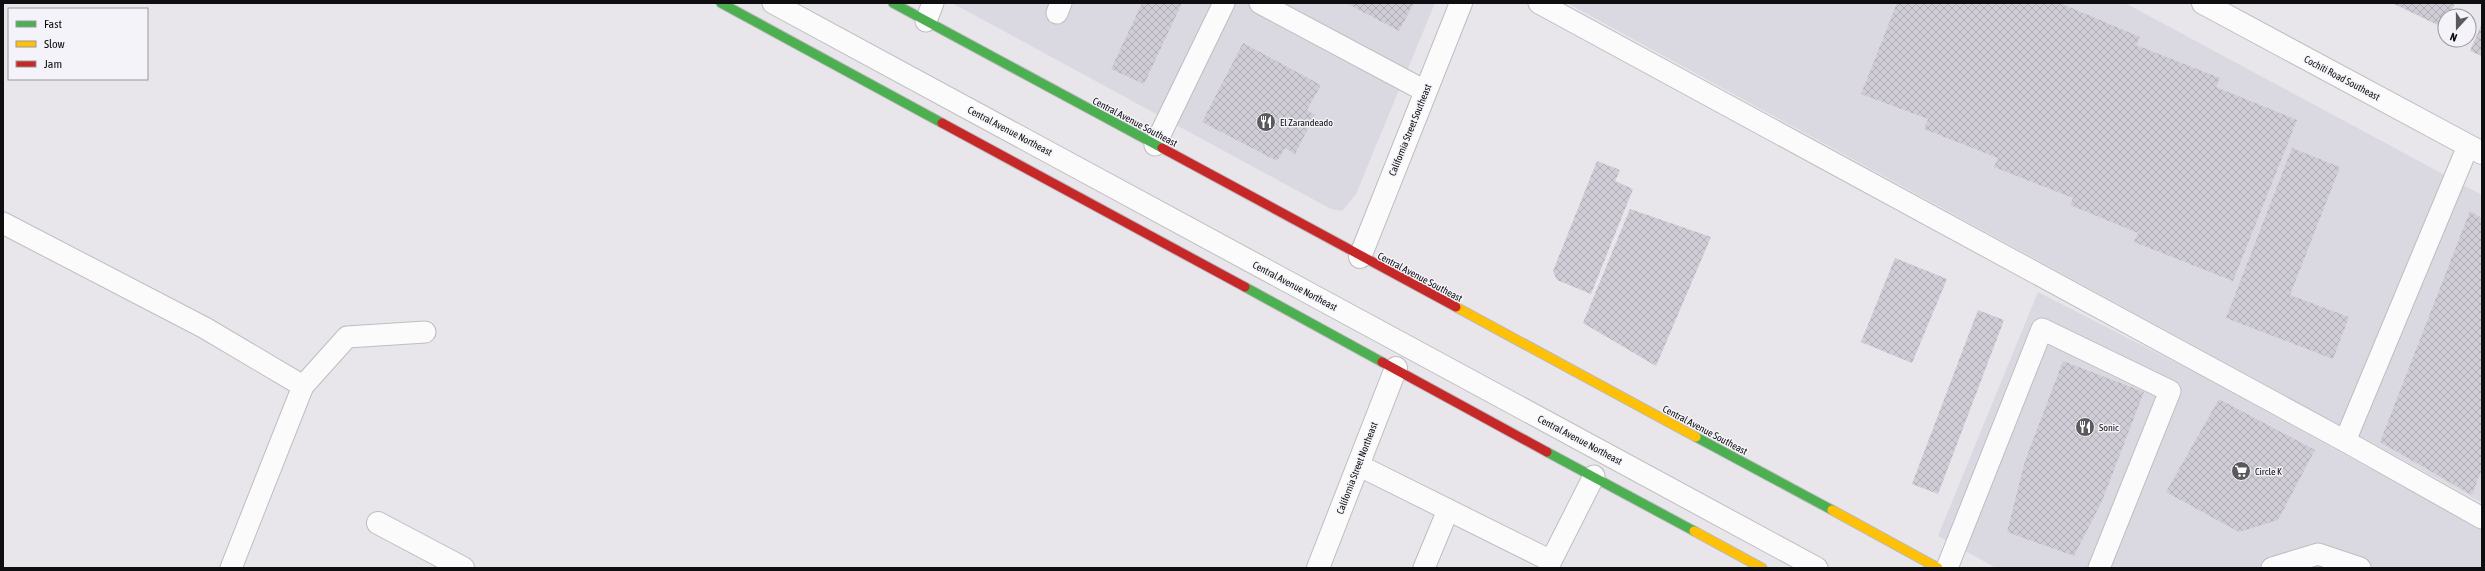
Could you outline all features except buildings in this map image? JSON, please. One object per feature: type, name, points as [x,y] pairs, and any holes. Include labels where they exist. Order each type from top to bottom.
[{"type":"main road","points":[[721,3],[1762,568]]},
{"type":"main road","name":"Central Avenue Southeast","points":[[893,3],[930,12],[1155,145],[1938,568]]},
{"type":"street","name":"California Street Southeast","points":[[1360,257],[1462,3]]},
{"type":"street","name":"Cochiti Road Southeast","points":[[2203,3],[2475,150]]},
{"type":"street","name":"California Street Northeast","points":[[1318,568],[1396,368]]},
{"type":"street","points":[[378,522],[463,568]]},
{"type":"lane","name":"Central Avenue Northeast","points":[[774,3],[1817,568]]},
{"type":"lane","points":[[1155,145],[1224,3]]},
{"type":"lane","points":[[1260,3],[1426,92]]},
{"type":"lane","points":[[1539,3],[2345,441],[2482,518]]},
{"type":"lane","points":[[2345,441],[2475,150]]},
{"type":"lane","points":[[3,224],[205,328],[303,386]]},
{"type":"lane","points":[[1948,568],[2042,329],[2170,391],[2099,568]]},
{"type":"lane","points":[[231,568],[303,386],[347,337],[425,332]]},
{"type":"lane","points":[[1358,465],[1551,561],[1594,476]]},
{"type":"lane","points":[[1424,568],[1448,510]]},
{"type":"lane","points":[[2272,568],[2318,554],[2360,568]]},
{"type":"shaded area","points":[[952,3],[1435,3],[1356,194],[1342,211],[1331,209]]},
{"type":"shaded area","points":[[1567,3],[2125,3],[2482,195],[2482,503]]},
{"type":"shaded area","points":[[2038,292],[2200,375],[2482,530],[2482,568],[1996,568],[1938,536]]},
{"type":"traffic: fast","points":[[721,3],[942,123]]},
{"type":"traffic: fast","points":[[893,3],[1162,148]]},
{"type":"traffic: fast","points":[[1245,287],[1382,362]]},
{"type":"traffic: fast","points":[[1696,437],[1832,510]]},
{"type":"traffic: fast","points":[[1547,452],[1694,531]]},
{"type":"traffic: slow","points":[[1456,307],[1696,437]]},
{"type":"traffic: slow","points":[[1832,510],[1938,568]]},
{"type":"traffic: slow","points":[[1694,531],[1762,568]]},
{"type":"traffic: jam","points":[[942,123],[1245,287]]},
{"type":"traffic: jam","points":[[1162,148],[1456,307]]},
{"type":"traffic: jam","points":[[1382,362],[1547,452]]},
{"type":"place","name":"El Zarandeado","points":[[1266,122]]},
{"type":"place","name":"Sonic","points":[[2085,427]]},
{"type":"place","name":"Circle K","points":[[2241,471]]}]
